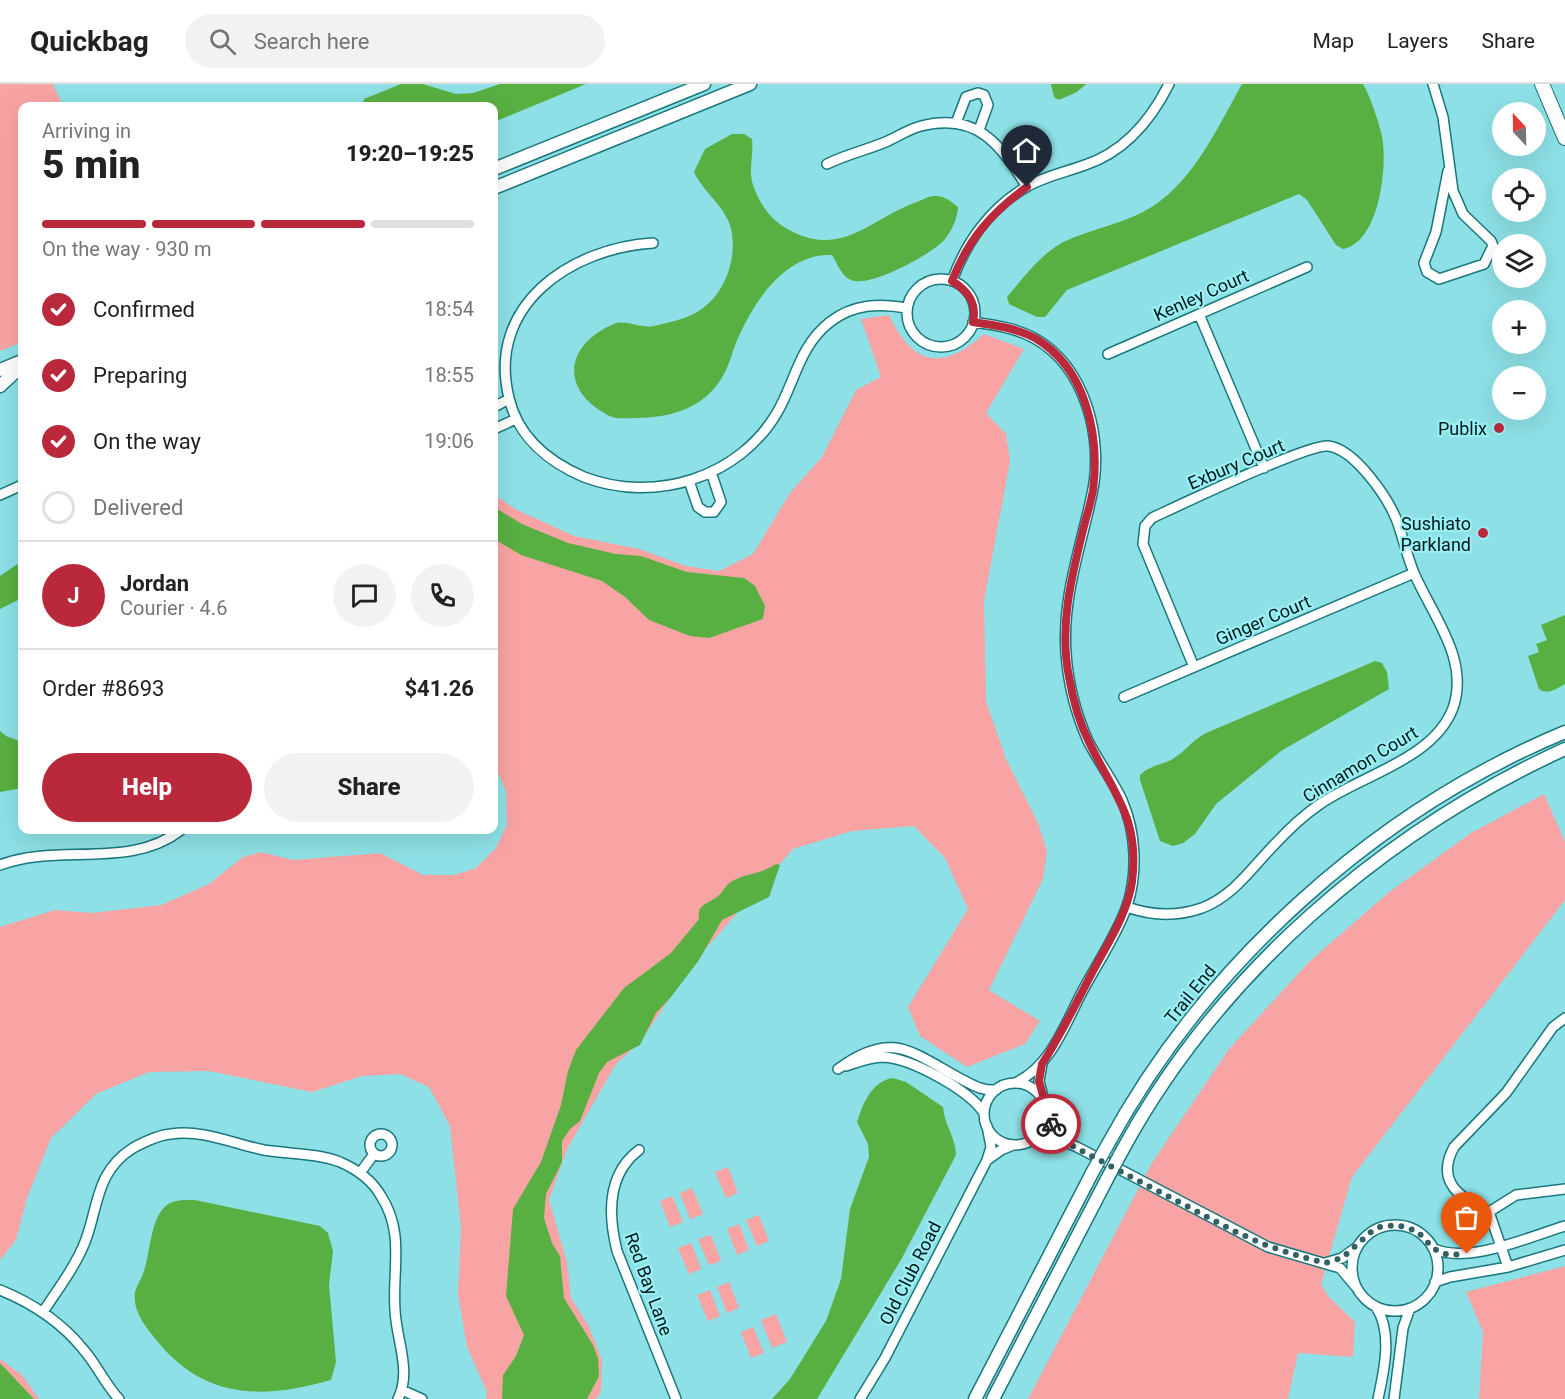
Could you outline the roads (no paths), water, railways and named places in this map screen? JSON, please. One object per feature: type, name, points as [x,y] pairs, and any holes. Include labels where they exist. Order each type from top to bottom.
[{"type":"main road","points":[[1542,84],[1565,138]]},
{"type":"street","points":[[498,167],[704,84]]},
{"type":"street","points":[[498,186],[750,84]]},
{"type":"street","points":[[952,281],[961,258],[979,229],[1027,187],[1100,159],[1116,149],[1146,122],[1169,84]]},
{"type":"street","points":[[1433,84],[1443,117],[1448,171],[1463,214],[1491,241],[1493,246],[1484,264],[1439,279],[1427,272],[1424,263],[1437,225],[1448,171]]},
{"type":"street","points":[[956,123],[966,97],[978,93],[984,95],[988,105],[979,130]]},
{"type":"street","points":[[827,164],[919,126],[956,123],[979,130],[1006,154],[1027,187]]},
{"type":"street","points":[[653,243],[628,244],[568,268],[536,292],[523,308],[508,344],[505,381],[516,418],[541,452],[556,464],[592,480],[610,485],[648,487],[689,481],[711,472],[750,446],[765,429],[785,399],[806,348],[828,324],[840,314],[872,304],[907,308]]},
{"type":"street","name":"Kenley Court","points":[[1108,354],[1307,267]]},
{"type":"street","points":[[936,280],[952,281],[961,286],[971,299],[974,309],[973,322],[965,337],[958,342],[942,347],[924,343],[912,332],[907,308],[921,286],[936,280]]},
{"type":"street","points":[[1198,314],[1264,468]]},
{"type":"street","points":[[973,322],[1017,331],[1047,346],[1072,375],[1088,412],[1093,430],[1095,473],[1070,583],[1065,629],[1066,654],[1080,722],[1122,801],[1129,824],[1134,865],[1126,907],[1042,1064],[1032,1074],[996,1089],[981,1089],[909,1051],[889,1046],[858,1054],[838,1069],[871,1058],[896,1059],[966,1093],[984,1113]]},
{"type":"street","points":[[0,370],[18,363]]},
{"type":"street","points":[[0,387],[18,372]]},
{"type":"street","points":[[0,387],[18,380]]},
{"type":"street","points":[[498,405],[509,399]]},
{"type":"street","points":[[498,427],[516,418]]},
{"type":"street","name":"Exbury Court","points":[[1194,667],[1143,544],[1142,535],[1145,526],[1152,518],[1264,468],[1327,446],[1340,449],[1366,472],[1388,503],[1396,519],[1414,573]]},
{"type":"street","points":[[689,481],[699,507],[705,512],[714,512],[721,502],[711,472]]},
{"type":"street","points":[[0,495],[18,487]]},
{"type":"street","name":"Cinnamon Court","points":[[1126,907],[1148,914],[1166,915],[1201,908],[1218,900],[1234,890],[1275,843],[1318,806],[1358,781],[1425,747],[1436,737],[1452,710],[1458,677],[1455,662],[1436,614],[1414,573]]},
{"type":"street","name":"Ginger Court","points":[[1124,697],[1414,573]]},
{"type":"street","name":"Trail End","points":[[975,1399],[1092,1173],[1127,1111],[1187,1024],[1229,974],[1298,904],[1414,814],[1489,768],[1565,732]]},
{"type":"street","name":"Trail End","points":[[993,1399],[1122,1151],[1165,1080],[1201,1032],[1284,942],[1336,894],[1423,828],[1494,785],[1565,749]]},
{"type":"street","points":[[0,865],[28,856],[133,851],[163,841],[175,834]]},
{"type":"street","points":[[1508,1266],[1489,1212],[1461,1197],[1453,1188],[1447,1170],[1448,1158],[1454,1147],[1518,1079],[1553,1027],[1565,1018]]},
{"type":"street","points":[[1042,1064],[1039,1081],[1047,1115],[1061,1140]]},
{"type":"street","points":[[1015,1083],[1035,1089],[1044,1101]]},
{"type":"street","points":[[996,1089],[987,1100],[984,1113],[987,1126],[1000,1141],[1013,1145]]},
{"type":"street","points":[[1033,1140],[1043,1130],[1047,1115]]},
{"type":"street","name":"Old Club Road","points":[[860,1399],[885,1358],[987,1160],[991,1147],[987,1126]]},
{"type":"street","points":[[43,1312],[74,1266],[85,1241],[104,1178],[117,1161],[132,1149],[149,1140],[170,1134],[212,1136],[247,1147],[322,1157],[360,1173],[380,1194],[395,1226],[398,1245],[394,1312],[403,1360],[400,1395],[422,1399]]},
{"type":"street","points":[[987,1160],[1001,1149],[1013,1145],[1033,1140],[1061,1140],[1257,1242],[1340,1268],[1367,1301],[1376,1307],[1392,1311],[1410,1308],[1425,1298],[1435,1282],[1438,1267],[1434,1249]]},
{"type":"street","name":"Red Bay Lane","points":[[639,1150],[628,1157],[616,1179],[610,1209],[611,1229],[617,1251],[676,1399]]},
{"type":"street","points":[[360,1173],[374,1154]]},
{"type":"street","points":[[1489,1212],[1516,1194],[1565,1189]]},
{"type":"street","points":[[1325,1263],[1342,1258],[1357,1247],[1371,1232],[1380,1227],[1397,1225],[1417,1231],[1434,1249],[1448,1255],[1467,1254],[1565,1226]]},
{"type":"street","points":[[1356,1287],[1352,1271],[1357,1247]]},
{"type":"street","points":[[1435,1282],[1450,1276],[1508,1266],[1565,1250]]},
{"type":"street","points":[[0,1290],[43,1312],[84,1350],[119,1399]]},
{"type":"street","points":[[1376,1307],[1384,1318],[1386,1329],[1382,1380],[1378,1399]]},
{"type":"street","points":[[1394,1399],[1403,1328],[1410,1308]]},
{"type":"street","points":[[1382,1380],[1397,1382]]},
{"type":"place","name":"Publix","points":[[1499,428]]},
{"type":"place","name":"Sushiato Parkland","points":[[1483,533]]}]
